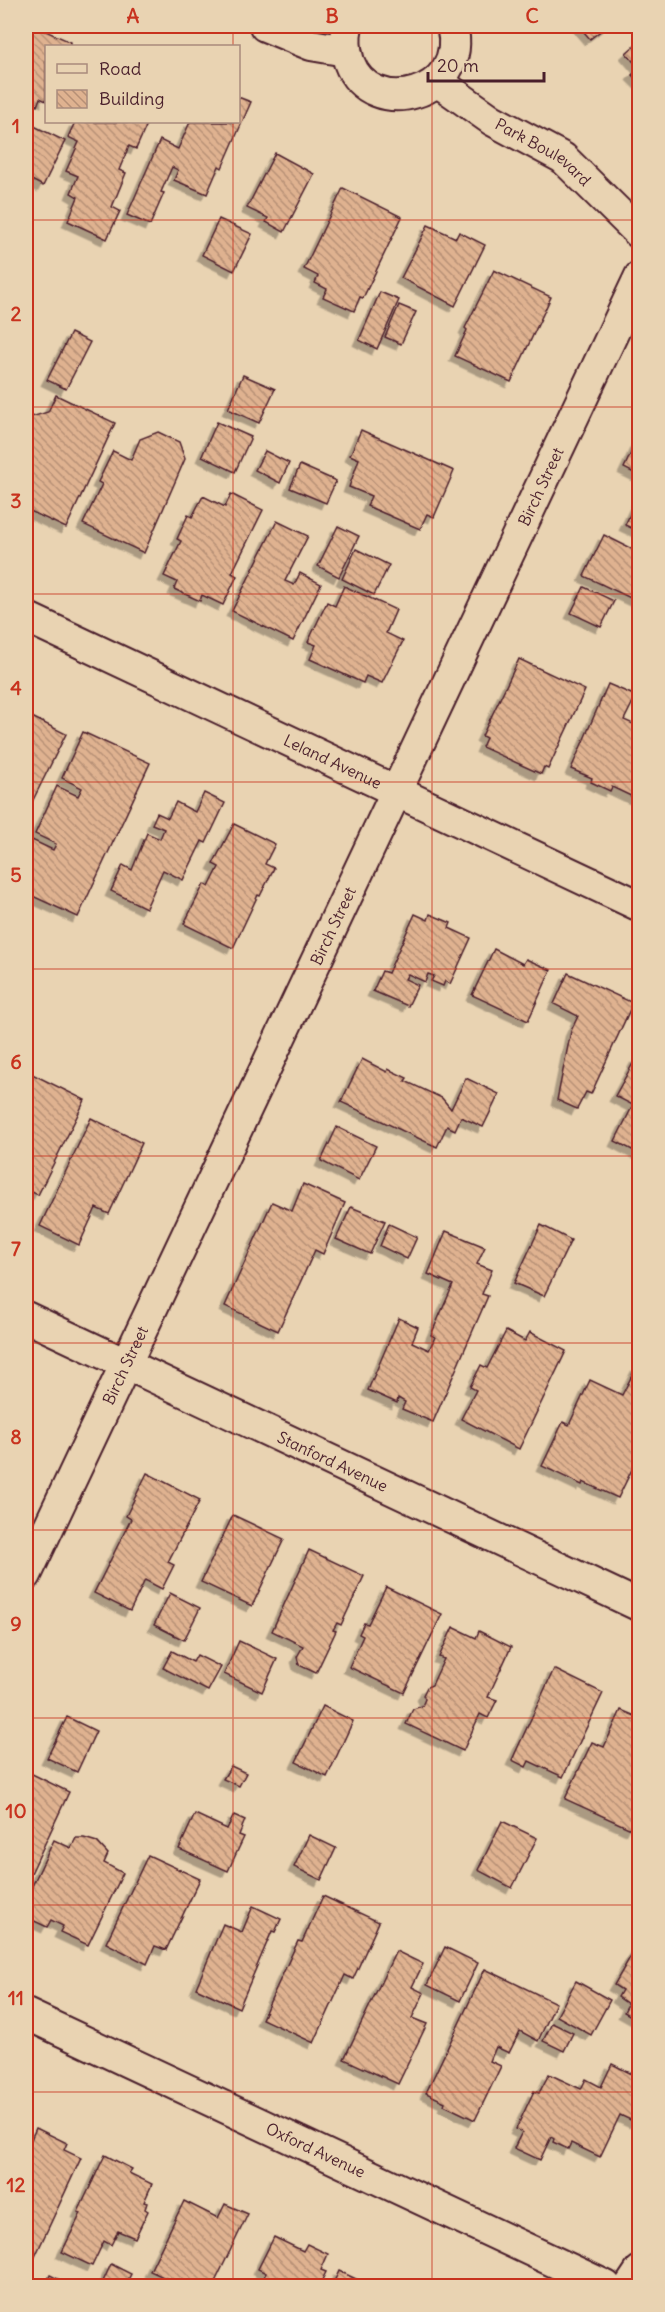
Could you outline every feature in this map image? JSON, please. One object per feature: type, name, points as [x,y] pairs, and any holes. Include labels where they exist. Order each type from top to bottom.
[{"type":"street","points":[[265,26],[311,45],[346,38],[351,66],[356,74],[375,90],[391,95],[407,95],[423,90],[437,81],[448,69],[455,36],[452,26]]},
{"type":"street","name":"Park Boulevard","points":[[437,81],[492,120],[563,158],[639,234]]},
{"type":"street","name":"Birch Street","points":[[26,1575],[398,792],[639,276]]},
{"type":"street","name":"Leland Avenue","points":[[26,617],[639,906]]},
{"type":"street","name":"Stanford Avenue","points":[[26,1317],[639,1606]]},
{"type":"street","name":"Oxford Avenue","points":[[26,2014],[606,2286]]},
{"type":"street","points":[[630,2286],[639,2271]]},
{"type":"building","points":[[27,26],[34,26],[71,42],[70,45],[45,45],[45,100],[40,98],[37,106],[26,101]]},
{"type":"building","points":[[579,26],[607,26],[590,39]]},
{"type":"building","points":[[640,41],[640,83],[632,75],[639,68],[626,53]]},
{"type":"building","points":[[240,98],[251,102],[222,168],[219,166],[207,194],[174,180],[178,170],[172,167],[150,225],[127,215],[160,140],[178,149],[190,123],[240,123]]},
{"type":"building","points":[[75,123],[148,123],[136,149],[129,146],[119,170],[126,173],[112,207],[120,211],[107,239],[68,221],[78,197],[71,193],[78,176],[66,171],[79,142],[68,137]]},
{"type":"building","points":[[34,126],[65,141],[43,186],[26,177],[26,144]]},
{"type":"building","points":[[275,153],[314,174],[284,232],[266,222],[268,218],[247,208]]},
{"type":"building","points":[[343,188],[402,217],[363,298],[360,297],[354,311],[323,297],[327,289],[315,283],[318,276],[304,269]]},
{"type":"building","points":[[219,219],[252,234],[234,271],[202,255]]},
{"type":"building","points":[[428,225],[456,238],[459,232],[485,245],[455,306],[401,278]]},
{"type":"building","points":[[494,270],[551,297],[511,382],[455,356],[467,330],[465,328]]},
{"type":"building","points":[[380,292],[399,300],[377,349],[359,340]]},
{"type":"building","points":[[399,305],[416,312],[401,344],[385,337]]},
{"type":"building","points":[[71,333],[90,342],[66,389],[47,380]]},
{"type":"building","points":[[243,375],[275,389],[259,423],[228,409]]},
{"type":"building","points":[[56,395],[115,423],[66,528],[28,510],[31,505],[26,502],[26,429],[31,417],[48,412]]},
{"type":"building","points":[[217,422],[251,437],[235,472],[202,456]]},
{"type":"building","points":[[361,430],[454,471],[434,517],[427,514],[420,529],[367,506],[371,496],[349,487],[359,459],[350,455]]},
{"type":"building","points":[[158,432],[179,442],[185,459],[144,553],[83,524],[102,484],[98,482],[113,451],[131,460],[140,439]]},
{"type":"building","points":[[640,434],[640,476],[624,468]]},
{"type":"building","points":[[265,451],[289,463],[280,483],[255,470]]},
{"type":"building","points":[[300,465],[336,481],[326,503],[290,488]]},
{"type":"building","points":[[231,494],[263,510],[232,573],[237,576],[223,605],[202,595],[200,601],[174,589],[177,582],[164,576],[181,541],[177,539],[188,515],[192,517],[203,496],[225,507]]},
{"type":"building","points":[[640,494],[640,532],[625,525]]},
{"type":"building","points":[[277,521],[308,536],[285,581],[294,585],[300,573],[321,584],[293,641],[232,611]]},
{"type":"building","points":[[338,526],[359,536],[339,577],[318,566]]},
{"type":"building","points":[[604,535],[640,553],[640,596],[637,601],[584,576]]},
{"type":"building","points":[[356,549],[389,565],[374,595],[342,579]]},
{"type":"building","points":[[344,586],[396,610],[386,633],[403,641],[382,683],[366,676],[363,683],[310,659],[316,645],[308,642],[327,602],[335,606]]},
{"type":"building","points":[[584,587],[614,601],[601,627],[571,613]]},
{"type":"building","points":[[519,659],[585,690],[548,769],[544,767],[541,774],[482,747],[486,738],[482,736]]},
{"type":"building","points":[[608,684],[636,696],[624,720],[640,727],[640,789],[635,798],[612,787],[610,791],[591,782],[592,778],[571,769]]},
{"type":"building","points":[[26,714],[66,734],[26,814]]},
{"type":"building","points":[[83,732],[150,763],[78,917],[26,893],[26,854],[32,840],[53,850],[56,844],[35,834],[57,786],[78,796],[82,788],[62,778]]},
{"type":"building","points":[[204,793],[225,803],[206,843],[202,841],[183,880],[163,870],[146,908],[111,891],[123,865],[132,870],[147,833],[160,839],[164,829],[152,824],[157,813],[168,818],[176,802],[195,812]]},
{"type":"building","points":[[234,824],[275,844],[265,864],[274,868],[260,896],[258,895],[233,948],[184,924],[204,884],[209,887],[219,867],[213,864]]},
{"type":"building","points":[[415,914],[428,920],[430,914],[451,923],[449,928],[471,938],[450,984],[445,981],[443,986],[431,981],[434,976],[428,974],[425,982],[408,974],[405,979],[418,985],[408,1006],[373,991],[382,971],[388,973]]},
{"type":"building","points":[[494,949],[523,964],[526,959],[551,970],[528,1021],[472,995]]},
{"type":"building","points":[[568,973],[633,1003],[591,1094],[586,1092],[577,1109],[557,1100],[571,1031],[578,1016],[554,1004]]},
{"type":"building","points":[[636,1058],[640,1060],[640,1154],[615,1141],[633,1105],[615,1096]]},
{"type":"building","points":[[362,1059],[387,1072],[388,1069],[407,1078],[405,1081],[442,1098],[451,1109],[466,1078],[499,1094],[483,1127],[461,1117],[455,1130],[447,1126],[437,1147],[341,1102]]},
{"type":"building","points":[[26,1071],[85,1100],[38,1195],[26,1189]]},
{"type":"building","points":[[91,1118],[142,1143],[109,1214],[96,1208],[79,1245],[40,1226]]},
{"type":"building","points":[[337,1127],[376,1146],[359,1180],[321,1161]]},
{"type":"building","points":[[303,1184],[345,1203],[323,1254],[315,1250],[278,1331],[225,1306],[272,1202],[292,1211]]},
{"type":"building","points":[[351,1207],[385,1221],[370,1254],[336,1239]]},
{"type":"building","points":[[389,1224],[417,1237],[407,1259],[380,1246]]},
{"type":"building","points":[[541,1225],[571,1240],[544,1296],[514,1283]]},
{"type":"building","points":[[446,1231],[485,1247],[477,1264],[492,1270],[482,1294],[488,1296],[433,1422],[402,1409],[405,1402],[398,1398],[397,1403],[368,1390],[399,1318],[418,1327],[412,1342],[429,1350],[435,1337],[431,1335],[453,1285],[428,1274]]},
{"type":"building","points":[[506,1331],[525,1341],[530,1332],[566,1351],[519,1449],[461,1419],[476,1390],[470,1387],[481,1365],[487,1368]]},
{"type":"building","points":[[637,1366],[640,1367],[640,1453],[618,1498],[583,1482],[582,1485],[542,1466],[563,1422],[569,1425],[590,1380],[622,1395]]},
{"type":"building","points":[[147,1473],[200,1500],[168,1562],[174,1565],[162,1589],[145,1580],[130,1611],[94,1593],[131,1519],[126,1516]]},
{"type":"building","points":[[233,1515],[284,1539],[252,1606],[201,1582]]},
{"type":"building","points":[[309,1550],[364,1576],[341,1625],[337,1623],[333,1630],[336,1631],[316,1673],[299,1665],[297,1657],[303,1646],[272,1631]]},
{"type":"building","points":[[386,1587],[442,1614],[404,1693],[349,1667],[363,1636],[359,1634],[364,1623],[368,1624]]},
{"type":"building","points":[[170,1593],[200,1608],[184,1640],[154,1625]]},
{"type":"building","points":[[453,1627],[476,1638],[479,1631],[511,1647],[488,1697],[497,1700],[488,1718],[480,1714],[463,1751],[406,1724],[413,1709],[422,1706],[425,1699],[423,1695],[427,1687],[432,1685],[444,1659],[439,1657]]},
{"type":"building","points":[[239,1641],[277,1659],[262,1692],[224,1674]]},
{"type":"building","points":[[172,1651],[193,1662],[197,1655],[221,1667],[208,1691],[163,1668]]},
{"type":"building","points":[[554,1669],[603,1693],[563,1777],[529,1761],[526,1767],[512,1760]]},
{"type":"building","points":[[323,1706],[353,1721],[327,1777],[296,1762]]},
{"type":"building","points":[[621,1710],[640,1718],[640,1812],[631,1829],[565,1799],[592,1742],[604,1747]]},
{"type":"building","points":[[67,1717],[96,1731],[77,1772],[47,1758]]},
{"type":"building","points":[[231,1766],[246,1773],[239,1786],[223,1779]]},
{"type":"building","points":[[26,1771],[69,1792],[26,1884]]},
{"type":"building","points":[[195,1814],[227,1829],[234,1815],[245,1820],[239,1835],[244,1837],[228,1871],[179,1849]]},
{"type":"building","points":[[502,1821],[537,1838],[512,1888],[478,1870]]},
{"type":"building","points":[[309,1835],[336,1848],[321,1880],[294,1867]]},
{"type":"building","points":[[76,1838],[97,1842],[108,1854],[104,1863],[123,1873],[88,1945],[60,1932],[63,1926],[51,1920],[47,1927],[26,1917],[26,1899],[54,1840],[71,1848]]},
{"type":"building","points":[[148,1855],[200,1879],[166,1950],[155,1946],[147,1964],[106,1943]]},
{"type":"building","points":[[323,1896],[379,1922],[353,1979],[345,1975],[314,2043],[262,2019],[298,1941],[302,1942]]},
{"type":"building","points":[[253,1906],[281,1919],[275,1932],[272,1931],[239,2008],[196,1988],[223,1924],[242,1932]]},
{"type":"building","points":[[640,1940],[640,2021],[624,2012],[628,2004],[618,1997],[622,1990],[614,1985]]},
{"type":"building","points":[[445,1947],[478,1963],[460,2001],[427,1985]]},
{"type":"building","points":[[396,1951],[423,1964],[412,1987],[424,1993],[412,2018],[427,2024],[398,2084],[344,2059]]},
{"type":"building","points":[[485,1969],[556,2003],[538,2041],[520,2031],[509,2053],[496,2047],[490,2061],[501,2066],[475,2120],[444,2105],[445,2102],[426,2093]]},
{"type":"building","points":[[576,1981],[610,2000],[591,2035],[557,2016]]},
{"type":"building","points":[[552,2023],[573,2033],[564,2051],[543,2041]]},
{"type":"building","points":[[612,2064],[640,2078],[640,2112],[635,2122],[620,2115],[600,2157],[571,2143],[568,2149],[553,2142],[554,2139],[551,2137],[540,2160],[514,2148],[522,2132],[516,2129],[534,2091],[539,2093],[549,2074],[581,2089],[586,2079],[601,2087]]},
{"type":"building","points":[[36,2128],[67,2143],[64,2150],[81,2158],[26,2276],[26,2151]]},
{"type":"building","points":[[105,2155],[132,2169],[129,2173],[152,2184],[144,2202],[147,2203],[145,2209],[148,2211],[135,2238],[118,2231],[111,2245],[104,2241],[92,2266],[62,2252]]},
{"type":"building","points":[[184,2201],[218,2218],[225,2204],[248,2214],[213,2286],[183,2286],[150,2271]]},
{"type":"building","points":[[274,2237],[303,2251],[307,2244],[328,2254],[321,2270],[326,2272],[319,2286],[259,2286],[266,2273],[258,2269]]},
{"type":"building","points":[[111,2264],[131,2274],[125,2286],[101,2286]]},
{"type":"building","points":[[339,2271],[371,2286],[332,2286]]},
{"type":"building","points":[[50,2275],[70,2285],[71,2286],[45,2286]]}]
